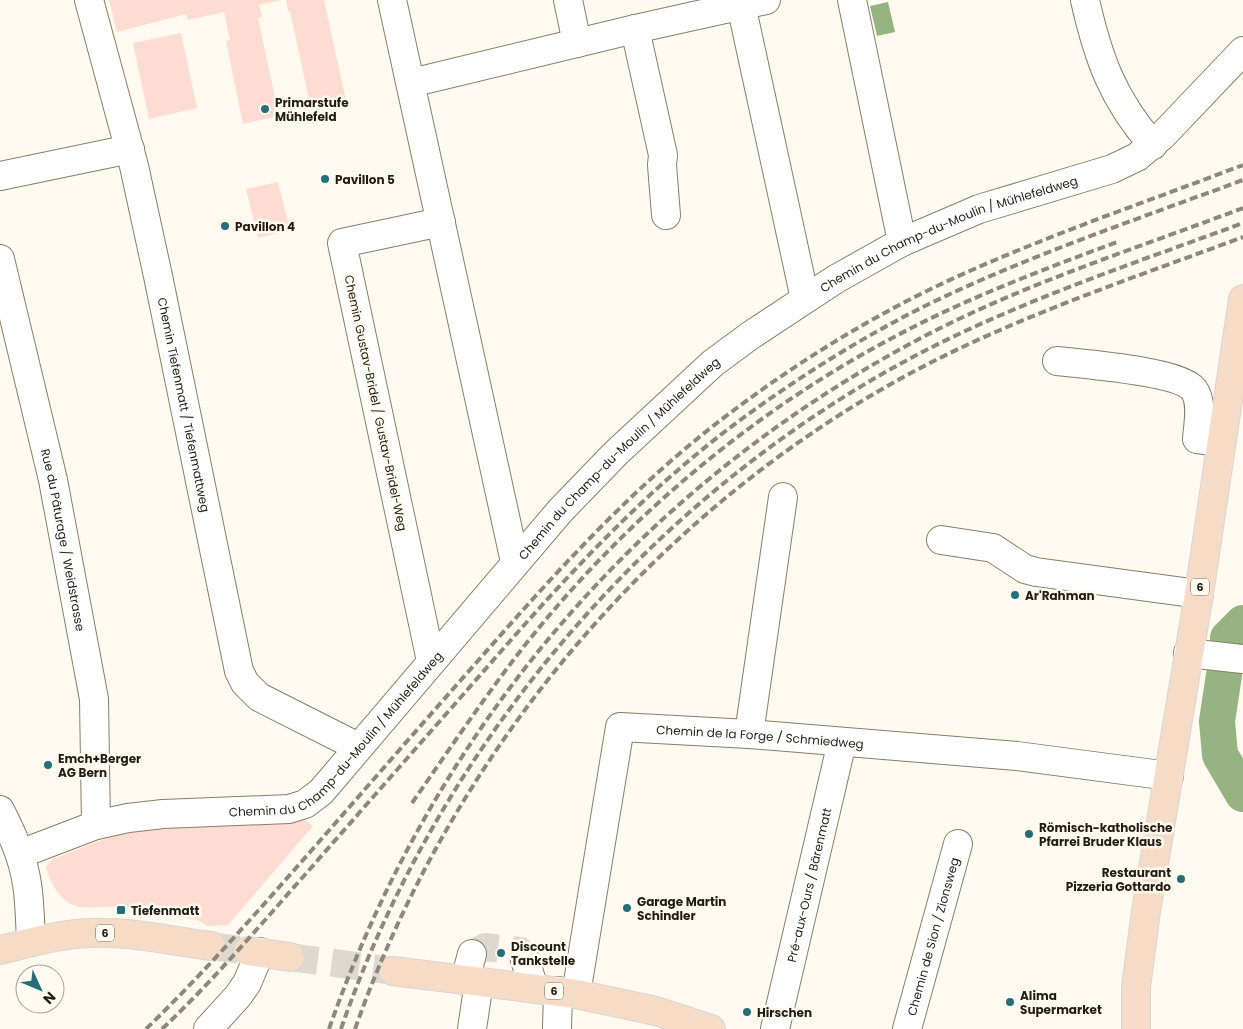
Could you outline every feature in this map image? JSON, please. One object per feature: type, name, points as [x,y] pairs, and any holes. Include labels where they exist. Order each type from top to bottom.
[{"type":"main road","name":"6","points":[[1136,1029],[1136,987],[1146,911],[1199,594],[1243,299]]},
{"type":"main road","name":"6","points":[[0,950],[31,942],[74,934],[91,933],[116,934],[211,946]]},
{"type":"main road","points":[[254,952],[290,956]]},
{"type":"main road","name":"6","points":[[393,971],[556,991],[656,1011],[711,1029]]},
{"type":"street","name":"Chemin Tiefenmatt / Tiefenmattweg","points":[[89,0],[130,149],[239,671],[245,683],[259,697],[358,747]]},
{"type":"street","points":[[392,0],[515,562]]},
{"type":"street","points":[[568,0],[577,43]]},
{"type":"street","points":[[852,0],[902,242]]},
{"type":"street","points":[[1086,0],[1096,47],[1112,87],[1130,117],[1153,145]]},
{"type":"street","points":[[411,83],[749,2],[805,299]]},
{"type":"street","points":[[635,29],[663,155],[666,215]]},
{"type":"street","name":"Chemin du Champ-du-Moulin / Mühlefeldweg","points":[[20,854],[96,825],[128,818],[163,814],[289,809],[316,797],[515,562],[589,480],[694,379],[732,349],[805,299],[860,264],[902,242],[995,203],[1121,166],[1137,157],[1153,145],[1243,51]]},
{"type":"street","points":[[0,176],[130,149]]},
{"type":"street","name":"Chemin Gustav-Bridel / Gustav-Bridel-Weg","points":[[431,662],[342,243],[441,222]]},
{"type":"street","name":"Rue du Pâturage / Weidstrasse","points":[[0,259],[53,480],[94,699],[96,825]]},
{"type":"street","points":[[1057,361],[1156,374],[1181,381],[1193,388],[1199,400],[1197,439],[1221,442]]},
{"type":"street","points":[[749,734],[783,497]]},
{"type":"street","points":[[941,540],[993,548],[1025,569],[1036,572],[1199,594]]},
{"type":"street","points":[[1188,653],[1241,659]]},
{"type":"street","name":"Chemin de la Forge / Schmiedweg","points":[[556,991],[620,727],[749,734],[1017,756],[1169,776]]},
{"type":"street","name":"Pré-aux-Ours / Bärenmatt","points":[[775,1029],[842,742]]},
{"type":"street","points":[[0,810],[20,854],[27,885],[31,942]]},
{"type":"street","name":"Chemin de Sion / Zionsweg","points":[[907,1029],[958,844]]},
{"type":"street","points":[[208,1029],[238,996],[247,983],[254,952]]},
{"type":"street","points":[[472,954],[472,1029]]},
{"type":"street","points":[[525,960],[556,991],[557,1029]]},
{"type":"shaded area","points":[[109,0],[281,0],[259,5],[262,17],[258,18],[279,116],[243,124],[226,41],[230,40],[224,12],[188,20],[186,14],[117,32]]},
{"type":"shaded area","points":[[286,0],[324,0],[346,101],[311,109]]},
{"type":"shaded area","points":[[888,2],[895,32],[877,36],[870,6]]},
{"type":"shaded area","points":[[181,33],[197,108],[149,119],[133,43]]},
{"type":"shaded area","points":[[278,182],[290,230],[258,238],[246,189]]},
{"type":"shaded area","points":[[297,814],[313,826],[228,925],[207,926],[198,920],[141,909],[75,906],[58,893],[49,877],[46,866],[53,859],[143,824]]},
{"type":"waterway","points":[[1228,638],[1243,623]]},
{"type":"waterway","points":[[1224,675],[1217,721],[1220,755],[1243,794]]},
{"type":"tunnel","points":[[211,946],[248,951]]},
{"type":"tunnel","points":[[472,954],[485,947],[520,951],[525,960]]},
{"type":"tunnel","points":[[290,957],[393,971]]},
{"type":"railway","points":[[146,1029],[189,986],[250,919],[566,563],[628,500],[730,413],[831,344],[910,299],[974,269],[1089,222],[1243,165]]},
{"type":"railway","points":[[162,1029],[238,950],[583,561],[644,501],[709,444],[765,402],[811,371],[881,329],[929,304],[1006,269],[1124,223],[1243,180]]},
{"type":"railway","points":[[329,1029],[373,919],[426,815],[488,718],[559,626],[638,543],[725,466],[819,398],[921,338],[1039,284],[1243,208]]},
{"type":"railway","points":[[341,1029],[382,926],[432,828],[492,734],[559,646],[634,564],[716,490],[804,423],[898,365],[939,343],[1024,305],[1243,223]]},
{"type":"railway","points":[[355,1029],[397,925],[449,826],[509,732],[578,643],[655,562],[738,487],[829,422],[926,365],[964,346],[1042,312],[1243,237]]},
{"type":"railway","points":[[412,803],[467,723],[525,645],[564,599],[605,554],[694,471],[792,398],[896,336],[977,297],[1117,242]]},
{"type":"place","name":"Primarstufe Mühlefeld","points":[[265,109]]},
{"type":"place","name":"Pavillon 5","points":[[325,179]]},
{"type":"place","name":"Pavillon 4","points":[[225,226]]},
{"type":"place","name":"Ar'Rahman","points":[[1015,595]]},
{"type":"place","name":"Emch+Berger AG Bern","points":[[48,765]]},
{"type":"place","name":"Römisch-katholische Pfarrei Bruder Klaus","points":[[1029,834]]},
{"type":"place","name":"Restaurant Pizzeria Gottardo","points":[[1181,879]]},
{"type":"place","name":"Garage Martin Schindler","points":[[627,908]]},
{"type":"place","name":"Tiefenmatt","points":[[121,910]]},
{"type":"place","name":"Discount Tankstelle","points":[[501,953]]},
{"type":"place","name":"Alima Supermarket","points":[[1010,1002]]},
{"type":"place","name":"Hirschen","points":[[747,1012]]}]
